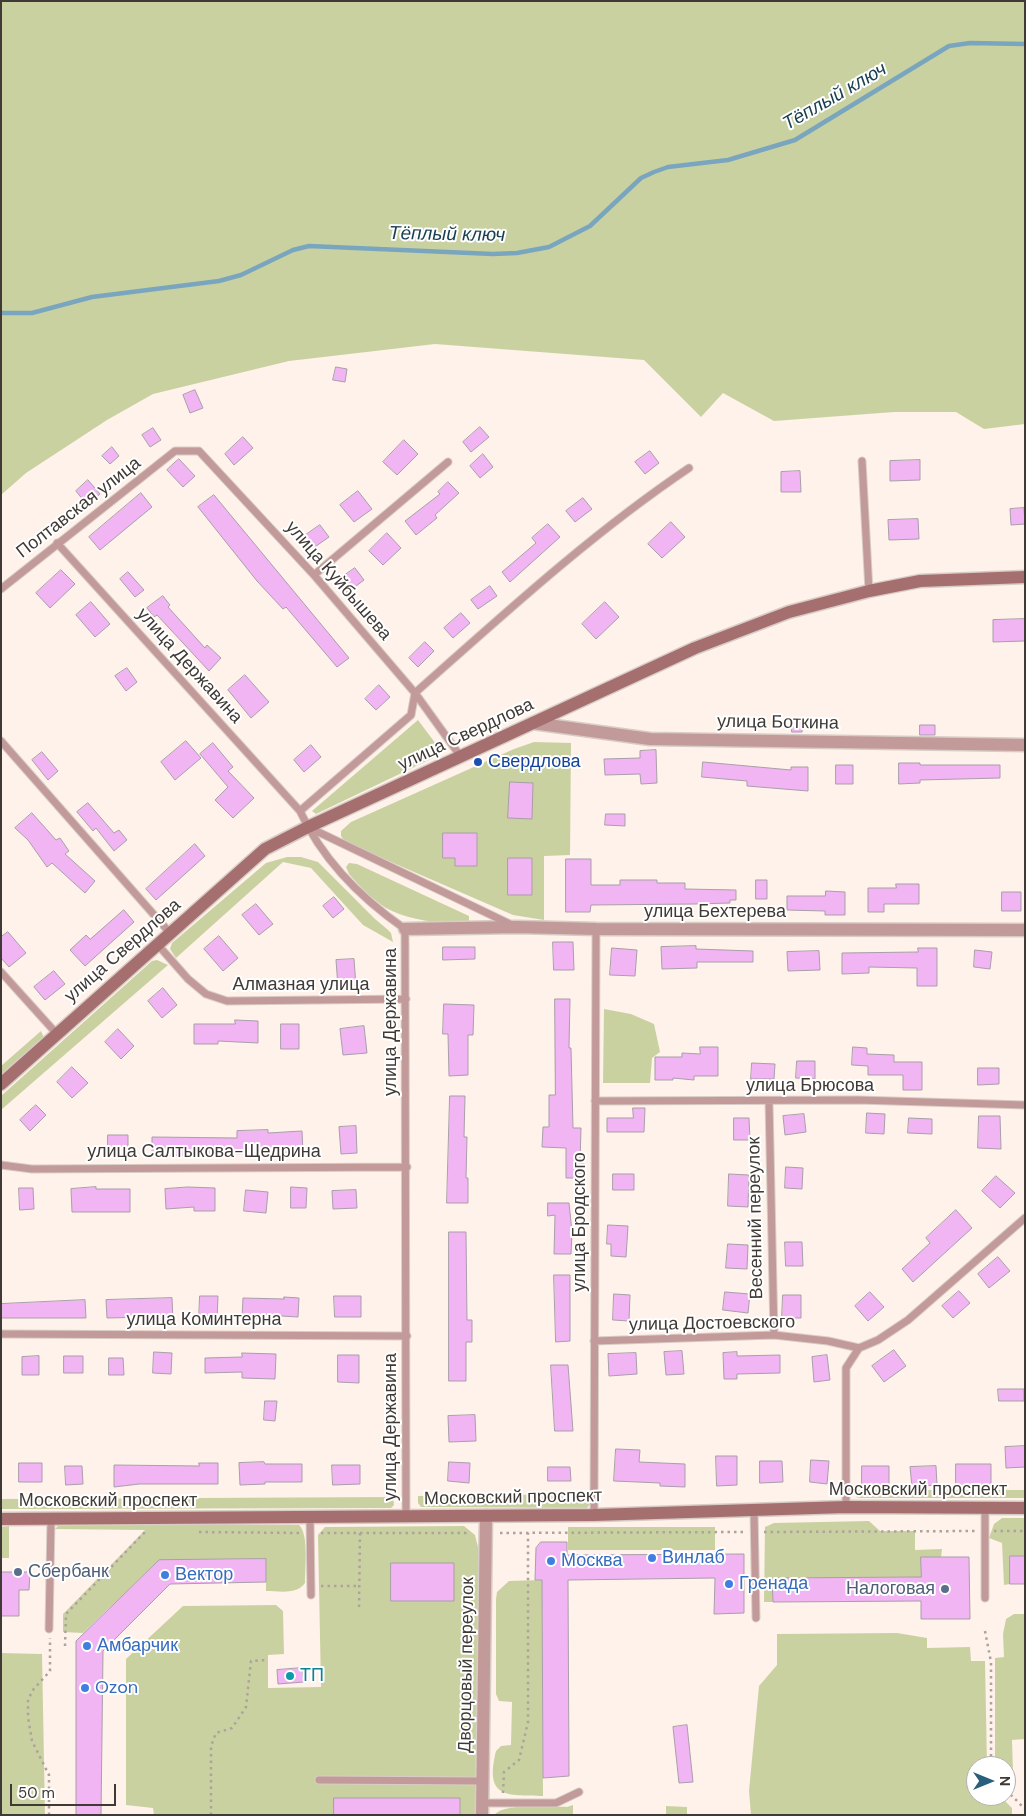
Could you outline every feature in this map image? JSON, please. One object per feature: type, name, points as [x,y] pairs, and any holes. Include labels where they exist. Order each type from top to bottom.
[{"type":"street","name":"улица Свердлова","points":[[1,1084],[56,1033],[265,849],[308,827],[695,648],[789,612],[869,591],[920,581],[1025,577]]},
{"type":"street","name":"улица Боткина","points":[[533,723],[650,739],[1025,745]]},
{"type":"street","name":"улица Бехтерева","points":[[405,929],[517,927],[596,929],[1025,930]]},
{"type":"street","name":"Московский проспект","points":[[1,1519],[594,1515],[846,1507],[1025,1508]]},
{"type":"street","name":"Дворцовый переулок","points":[[482,1809],[486,1516]]},
{"type":"lane","name":"Полтавская улица","points":[[1,589],[175,451]]},
{"type":"lane","name":"улица Куйбышева","points":[[175,451],[199,451],[314,575],[415,692],[460,757]]},
{"type":"lane","points":[[862,460],[869,591]]},
{"type":"lane","points":[[314,575],[448,462]]},
{"type":"lane","points":[[300,811],[411,715],[415,692],[580,548],[641,500],[689,468]]},
{"type":"lane","name":"улица Державина","points":[[57,543],[300,811],[308,827],[348,881],[364,898],[405,929],[407,1167],[406,1516]]},
{"type":"lane","points":[[1,741],[170,933]]},
{"type":"lane","points":[[308,827],[517,927]]},
{"type":"lane","name":"улица Бродского","points":[[594,1515],[596,929]]},
{"type":"lane","name":"Алмазная улица","points":[[158,945],[188,979],[206,994],[227,1001],[406,998]]},
{"type":"lane","points":[[1,972],[56,1033]]},
{"type":"lane","name":"улица Брюсова","points":[[596,1101],[858,1100],[1025,1105]]},
{"type":"lane","name":"Весенний переулок","points":[[769,1101],[774,1335]]},
{"type":"lane","name":"улица Салтыкова-Щедрина","points":[[1,1165],[32,1169],[407,1167]]},
{"type":"lane","points":[[846,1507],[846,1368],[859,1348],[878,1340],[908,1320],[1025,1218]]},
{"type":"lane","name":"улица Коминтерна","points":[[1,1334],[407,1336]]},
{"type":"lane","name":"улица Достоевского","points":[[594,1341],[774,1335],[859,1348]]},
{"type":"lane","points":[[985,1508],[985,1598]]},
{"type":"lane","points":[[754,1510],[756,1618]]},
{"type":"lane","points":[[310,1518],[311,1595]]},
{"type":"lane","points":[[50,1629],[51,1519]]},
{"type":"lane","points":[[319,1780],[482,1781]]},
{"type":"lane","points":[[482,1809],[503,1803],[556,1803],[579,1792]]},
{"type":"path","points":[[65,1646],[66,1614],[145,1532],[136,1532]]},
{"type":"path","points":[[194,1532],[467,1533]]},
{"type":"path","points":[[359,1607],[360,1533]]},
{"type":"path","points":[[503,1803],[504,1772],[518,1760],[528,1722],[528,1533]]},
{"type":"path","points":[[314,1586],[359,1586]]},
{"type":"path","points":[[49,1815],[48,1775],[32,1741],[28,1717],[28,1701],[32,1691],[50,1671],[50,1629]]},
{"type":"path","points":[[985,1631],[991,1662],[991,1756]]},
{"type":"path","points":[[211,1815],[211,1746],[216,1733],[232,1728],[246,1707],[252,1661],[268,1660]]},
{"type":"path","points":[[1016,1800],[1025,1809]]},
{"type":"green space","points":[[1,1],[1025,1],[1025,424],[984,429],[956,412],[894,412],[774,421],[723,393],[701,417],[644,360],[435,344],[289,361],[153,394],[107,420],[26,473],[1,495]]},
{"type":"green space","points":[[418,720],[436,744],[438,751],[433,758],[316,814],[312,811]]},
{"type":"green space","points":[[534,742],[571,743],[570,855],[544,856],[544,920],[513,915],[345,842],[341,836],[341,831],[351,822],[514,749]]},
{"type":"green space","points":[[287,857],[301,857],[318,862],[391,933],[393,942],[363,925],[311,868],[283,862],[176,958],[170,949],[172,943],[266,863]]},
{"type":"green space","points":[[349,863],[357,864],[469,916],[469,921],[449,923],[427,921],[405,916],[386,908],[366,892],[349,874],[346,867]]},
{"type":"green space","points":[[157,960],[168,965],[1,1110],[1,1096],[152,961]]},
{"type":"green space","points":[[604,1009],[631,1014],[654,1024],[660,1052],[652,1058],[650,1083],[603,1083]]},
{"type":"green space","points":[[41,1031],[44,1038],[1,1079],[1,1066]]},
{"type":"green space","points":[[855,1490],[1025,1490],[1025,1498],[860,1498],[856,1497]]},
{"type":"green space","points":[[590,1494],[590,1504],[587,1508],[421,1507],[418,1503],[418,1496]]},
{"type":"green space","points":[[393,1497],[394,1505],[391,1508],[1,1509],[1,1499]]},
{"type":"green space","points":[[1002,1518],[1025,1518],[1025,1556],[1010,1557],[1010,1584],[1004,1585],[1002,1543],[989,1538],[994,1524]]},
{"type":"green space","points":[[869,1521],[880,1531],[915,1531],[915,1550],[942,1549],[941,1557],[921,1557],[921,1577],[772,1578],[773,1602],[764,1602],[765,1527],[774,1523]]},
{"type":"green space","points":[[59,1525],[299,1525],[305,1544],[305,1583],[292,1591],[266,1591],[266,1559],[159,1560],[83,1633],[63,1632],[63,1614],[145,1530],[55,1529]]},
{"type":"green space","points":[[9,1526],[9,1558],[1,1558],[1,1527]]},
{"type":"green space","points":[[464,1526],[475,1535],[479,1551],[475,1815],[154,1815],[153,1808],[126,1805],[126,1659],[183,1606],[276,1605],[283,1611],[284,1654],[268,1655],[268,1688],[321,1687],[318,1535],[325,1527]]},
{"type":"green space","points":[[568,1527],[715,1527],[715,1550],[568,1550]]},
{"type":"green space","points":[[542,1580],[543,1796],[509,1794],[496,1786],[493,1778],[496,1751],[501,1746],[511,1745],[512,1702],[499,1701],[496,1694],[497,1592],[509,1581]]},
{"type":"green space","points":[[1014,1614],[1025,1614],[1025,1739],[1012,1740],[1013,1756],[995,1756],[995,1658],[1004,1657],[1003,1634],[1006,1619]]},
{"type":"green space","points":[[897,1633],[927,1638],[927,1648],[970,1647],[971,1661],[985,1661],[987,1756],[966,1756],[966,1806],[1010,1806],[1012,1808],[1012,1815],[751,1815],[749,1791],[759,1686],[777,1665],[777,1634]]},
{"type":"green space","points":[[1,1653],[42,1654],[45,1815],[1,1815]]},
{"type":"green space","points":[[573,1805],[573,1815],[495,1815],[499,1811],[517,1807],[567,1807]]},
{"type":"green space","points":[[666,1806],[687,1807],[687,1815],[666,1815]]},
{"type":"building","points":[[336,367],[347,369],[345,382],[333,380]]},
{"type":"building","points":[[195,390],[203,408],[190,413],[183,395]]},
{"type":"building","points":[[480,427],[489,437],[471,452],[463,442]]},
{"type":"building","points":[[153,428],[161,440],[150,447],[142,435]]},
{"type":"building","points":[[243,437],[253,448],[234,465],[225,454]]},
{"type":"building","points":[[404,440],[418,454],[397,475],[383,462]]},
{"type":"building","points":[[112,447],[119,456],[110,464],[102,456]]},
{"type":"building","points":[[650,451],[659,463],[645,474],[635,462]]},
{"type":"building","points":[[483,454],[493,467],[480,478],[470,466]]},
{"type":"building","points":[[179,459],[195,476],[183,487],[167,470]]},
{"type":"building","points":[[920,460],[920,480],[890,481],[890,461]]},
{"type":"building","points":[[800,471],[801,492],[781,492],[781,472]]},
{"type":"building","points":[[88,480],[100,494],[87,505],[76,491]]},
{"type":"building","points":[[448,482],[459,493],[435,515],[437,518],[416,535],[405,521],[440,494],[438,492]]},
{"type":"building","points":[[358,491],[372,509],[354,522],[340,505]]},
{"type":"building","points":[[141,493],[152,507],[100,550],[89,537]]},
{"type":"building","points":[[214,495],[349,658],[337,667],[286,607],[283,609],[257,581],[198,507]]},
{"type":"building","points":[[583,498],[592,509],[575,522],[566,511]]},
{"type":"building","points":[[1024,508],[1025,524],[1011,525],[1010,509]]},
{"type":"building","points":[[918,519],[919,539],[889,540],[888,520]]},
{"type":"building","points":[[671,522],[685,537],[662,558],[648,544]]},
{"type":"building","points":[[548,524],[560,537],[510,582],[502,572],[536,543],[532,538]]},
{"type":"building","points":[[320,525],[329,537],[309,551],[300,539]]},
{"type":"building","points":[[387,533],[401,548],[383,565],[369,551]]},
{"type":"building","points":[[355,568],[364,580],[347,593],[338,580]]},
{"type":"building","points":[[61,570],[75,584],[50,608],[36,593]]},
{"type":"building","points":[[128,572],[144,590],[135,597],[120,579]]},
{"type":"building","points":[[490,586],[497,596],[478,609],[471,600]]},
{"type":"building","points":[[163,596],[170,605],[168,607],[205,648],[207,645],[221,658],[209,671],[157,615],[154,617],[147,608]]},
{"type":"building","points":[[91,602],[110,624],[95,637],[76,615]]},
{"type":"building","points":[[605,602],[619,617],[596,639],[582,624]]},
{"type":"building","points":[[461,613],[470,623],[453,638],[444,628]]},
{"type":"building","points":[[1025,619],[1025,641],[993,642],[993,620]]},
{"type":"building","points":[[425,642],[434,651],[418,667],[409,658]]},
{"type":"building","points":[[127,668],[137,682],[126,691],[115,676]]},
{"type":"building","points":[[245,675],[269,702],[251,718],[228,690]]},
{"type":"building","points":[[379,685],[390,697],[376,710],[365,699]]},
{"type":"building","points":[[792,718],[803,718],[802,732],[792,732]]},
{"type":"building","points":[[920,725],[935,725],[935,735],[920,735]]},
{"type":"building","points":[[186,741],[201,758],[175,780],[161,762]]},
{"type":"building","points":[[213,743],[233,767],[228,771],[254,798],[233,818],[215,800],[228,787],[200,754]]},
{"type":"building","points":[[311,745],[321,757],[304,772],[294,760]]},
{"type":"building","points":[[656,750],[657,783],[641,784],[640,774],[605,775],[604,759],[640,758],[640,751]]},
{"type":"building","points":[[42,752],[58,771],[48,780],[32,760]]},
{"type":"building","points":[[703,762],[791,770],[791,767],[808,767],[808,791],[747,786],[747,781],[702,777]]},
{"type":"building","points":[[899,763],[920,763],[920,765],[1000,765],[1000,778],[920,780],[920,783],[899,784]]},
{"type":"building","points":[[836,765],[853,765],[853,784],[836,784]]},
{"type":"building","points":[[510,782],[533,783],[532,819],[508,818]]},
{"type":"building","points":[[88,803],[114,833],[119,830],[127,840],[114,851],[96,828],[93,831],[77,812]]},
{"type":"building","points":[[32,813],[56,840],[60,838],[69,851],[65,854],[95,881],[85,893],[52,863],[47,867],[28,840],[15,828]]},
{"type":"building","points":[[606,814],[625,814],[625,826],[605,825]]},
{"type":"building","points":[[443,833],[477,833],[477,866],[455,866],[455,858],[443,858]]},
{"type":"building","points":[[195,844],[205,856],[156,900],[146,889]]},
{"type":"building","points":[[508,858],[532,858],[532,895],[508,895]]},
{"type":"building","points":[[566,859],[591,859],[591,885],[620,885],[620,880],[657,880],[657,883],[685,883],[685,889],[736,890],[736,900],[730,900],[730,903],[591,905],[590,912],[566,912]]},
{"type":"building","points":[[756,880],[767,880],[767,899],[756,899]]},
{"type":"building","points":[[896,884],[919,884],[919,904],[884,904],[884,912],[868,912],[868,888],[896,888]]},
{"type":"building","points":[[826,891],[845,892],[845,915],[825,915],[825,911],[787,910],[787,896],[825,896]]},
{"type":"building","points":[[1002,892],[1021,892],[1021,911],[1002,911]]},
{"type":"building","points":[[334,897],[344,909],[333,918],[323,906]]},
{"type":"building","points":[[256,904],[273,924],[259,935],[242,915]]},
{"type":"building","points":[[124,910],[134,922],[85,966],[70,950],[86,935],[90,939]]},
{"type":"building","points":[[8,932],[26,953],[9,967],[1,958],[1,937]]},
{"type":"building","points":[[219,936],[238,958],[223,971],[204,949]]},
{"type":"building","points":[[553,942],[573,942],[574,970],[554,970]]},
{"type":"building","points":[[696,946],[696,949],[753,951],[753,962],[697,962],[697,968],[662,969],[661,947]]},
{"type":"building","points":[[443,947],[475,947],[475,959],[443,960]]},
{"type":"building","points":[[612,948],[637,950],[635,976],[610,975]]},
{"type":"building","points":[[918,948],[937,948],[937,986],[917,986],[917,968],[869,967],[869,973],[842,974],[842,953],[918,952]]},
{"type":"building","points":[[975,950],[992,952],[990,969],[974,967]]},
{"type":"building","points":[[819,951],[820,970],[788,971],[787,952]]},
{"type":"building","points":[[354,959],[356,986],[338,987],[336,960]]},
{"type":"building","points":[[54,971],[65,984],[45,1000],[34,987]]},
{"type":"building","points":[[163,988],[177,1005],[162,1018],[148,1001]]},
{"type":"building","points":[[555,999],[570,999],[569,1048],[571,1048],[573,1128],[581,1128],[580,1163],[583,1163],[583,1178],[566,1178],[566,1148],[542,1147],[543,1127],[549,1127],[549,1095],[555,1095]]},
{"type":"building","points":[[444,1004],[474,1005],[473,1035],[468,1035],[468,1075],[449,1076],[448,1034],[443,1034]]},
{"type":"building","points":[[235,1020],[258,1021],[258,1043],[218,1041],[218,1044],[194,1044],[194,1024],[235,1024]]},
{"type":"building","points":[[281,1024],[299,1024],[299,1049],[281,1049]]},
{"type":"building","points":[[364,1026],[367,1053],[343,1055],[340,1029]]},
{"type":"building","points":[[118,1029],[134,1046],[121,1059],[105,1042]]},
{"type":"building","points":[[700,1047],[718,1047],[718,1076],[694,1076],[694,1080],[673,1078],[673,1080],[655,1080],[655,1057],[682,1057],[682,1053],[700,1054]]},
{"type":"building","points":[[853,1047],[867,1048],[867,1054],[894,1055],[894,1062],[922,1062],[922,1090],[903,1090],[903,1075],[868,1075],[868,1066],[852,1065]]},
{"type":"building","points":[[797,1061],[815,1061],[815,1079],[796,1078]]},
{"type":"building","points":[[752,1063],[775,1064],[774,1079],[751,1079]]},
{"type":"building","points":[[72,1067],[88,1083],[72,1098],[57,1082]]},
{"type":"building","points":[[978,1068],[999,1068],[999,1084],[978,1085]]},
{"type":"building","points":[[450,1096],[465,1096],[464,1137],[467,1137],[466,1178],[468,1178],[468,1203],[447,1203]]},
{"type":"building","points":[[36,1105],[46,1115],[30,1131],[20,1120]]},
{"type":"building","points":[[633,1108],[645,1108],[644,1132],[607,1132],[607,1118],[633,1118]]},
{"type":"building","points":[[867,1113],[885,1114],[884,1134],[866,1133]]},
{"type":"building","points":[[804,1114],[806,1132],[785,1135],[783,1116]]},
{"type":"building","points":[[979,1116],[1000,1116],[1001,1149],[978,1148]]},
{"type":"building","points":[[734,1118],[749,1118],[750,1140],[734,1140]]},
{"type":"building","points":[[909,1118],[932,1119],[932,1134],[908,1133]]},
{"type":"building","points":[[356,1126],[357,1153],[341,1154],[339,1127]]},
{"type":"building","points":[[268,1130],[268,1133],[302,1131],[303,1152],[152,1156],[152,1137],[237,1138],[237,1131]]},
{"type":"building","points":[[108,1135],[128,1135],[128,1154],[108,1154]]},
{"type":"building","points":[[786,1167],[803,1168],[802,1189],[785,1188]]},
{"type":"building","points":[[613,1174],[634,1174],[634,1190],[613,1190]]},
{"type":"building","points":[[729,1174],[749,1175],[748,1207],[728,1206]]},
{"type":"building","points":[[996,1176],[1015,1193],[1000,1208],[982,1191]]},
{"type":"building","points":[[96,1187],[96,1189],[130,1189],[130,1212],[72,1212],[71,1189]]},
{"type":"building","points":[[188,1187],[215,1188],[215,1211],[194,1211],[194,1207],[166,1209],[165,1189]]},
{"type":"building","points":[[291,1187],[307,1188],[306,1208],[291,1208]]},
{"type":"building","points":[[19,1188],[33,1188],[34,1209],[20,1210]]},
{"type":"building","points":[[246,1190],[268,1192],[266,1213],[244,1211]]},
{"type":"building","points":[[356,1190],[357,1208],[333,1209],[332,1191]]},
{"type":"building","points":[[548,1203],[569,1203],[572,1232],[571,1254],[554,1254],[555,1215],[548,1216]]},
{"type":"building","points":[[956,1210],[972,1228],[913,1282],[902,1269],[930,1243],[926,1238]]},
{"type":"building","points":[[608,1225],[628,1226],[626,1257],[611,1256],[611,1244],[607,1244]]},
{"type":"building","points":[[449,1232],[466,1232],[467,1320],[472,1320],[472,1342],[466,1342],[466,1381],[449,1381]]},
{"type":"building","points":[[785,1242],[802,1242],[803,1266],[786,1266]]},
{"type":"building","points":[[728,1244],[748,1245],[747,1269],[726,1268]]},
{"type":"building","points":[[998,1257],[1010,1271],[989,1288],[978,1274]]},
{"type":"building","points":[[554,1275],[570,1275],[570,1341],[556,1342]]},
{"type":"building","points":[[959,1291],[970,1303],[953,1318],[942,1306]]},
{"type":"building","points":[[725,1292],[750,1294],[748,1313],[723,1310]]},
{"type":"building","points":[[870,1292],[884,1307],[868,1321],[855,1306]]},
{"type":"building","points":[[614,1294],[630,1295],[629,1321],[613,1320]]},
{"type":"building","points":[[783,1295],[801,1295],[801,1318],[782,1318]]},
{"type":"building","points":[[200,1296],[218,1296],[217,1320],[199,1319]]},
{"type":"building","points":[[334,1296],[361,1296],[361,1317],[335,1317]]},
{"type":"building","points":[[284,1297],[299,1298],[298,1317],[265,1315],[265,1319],[242,1318],[243,1298],[284,1299]]},
{"type":"building","points":[[172,1298],[173,1320],[151,1321],[151,1317],[107,1318],[106,1300]]},
{"type":"building","points":[[85,1300],[86,1318],[1,1318],[1,1304]]},
{"type":"building","points":[[894,1350],[906,1366],[884,1382],[872,1366]]},
{"type":"building","points":[[682,1351],[684,1374],[666,1375],[664,1352]]},
{"type":"building","points":[[154,1352],[172,1353],[171,1374],[153,1373]]},
{"type":"building","points":[[737,1352],[737,1356],[780,1355],[780,1373],[737,1374],[737,1379],[724,1379],[723,1353]]},
{"type":"building","points":[[242,1353],[276,1354],[275,1379],[242,1378],[242,1372],[205,1373],[205,1358],[242,1357]]},
{"type":"building","points":[[636,1353],[637,1374],[609,1376],[608,1354]]},
{"type":"building","points":[[338,1355],[359,1355],[359,1383],[338,1382]]},
{"type":"building","points":[[827,1355],[830,1380],[814,1382],[812,1357]]},
{"type":"building","points":[[39,1356],[39,1375],[22,1375],[22,1357]]},
{"type":"building","points":[[64,1356],[83,1356],[83,1373],[64,1373]]},
{"type":"building","points":[[109,1358],[123,1358],[124,1375],[109,1375]]},
{"type":"building","points":[[551,1365],[568,1365],[573,1431],[555,1431]]},
{"type":"building","points":[[998,1389],[1024,1389],[1024,1401],[999,1401]]},
{"type":"building","points":[[265,1401],[277,1401],[275,1421],[264,1420]]},
{"type":"building","points":[[475,1415],[476,1441],[449,1442],[448,1416]]},
{"type":"building","points":[[1025,1446],[1025,1467],[1006,1468],[1005,1447]]},
{"type":"building","points":[[616,1449],[640,1450],[639,1462],[685,1464],[685,1487],[660,1486],[660,1483],[614,1481]]},
{"type":"building","points":[[716,1456],[737,1456],[737,1485],[717,1486]]},
{"type":"building","points":[[811,1460],[829,1461],[827,1484],[810,1482]]},
{"type":"building","points":[[760,1461],[782,1461],[783,1482],[760,1483]]},
{"type":"building","points":[[264,1462],[265,1464],[302,1464],[302,1482],[265,1482],[265,1484],[240,1485],[239,1463]]},
{"type":"building","points":[[449,1462],[470,1463],[469,1483],[448,1481]]},
{"type":"building","points":[[19,1463],[42,1463],[42,1482],[19,1482]]},
{"type":"building","points":[[199,1463],[218,1463],[218,1484],[139,1484],[114,1487],[114,1465],[199,1466]]},
{"type":"building","points":[[956,1464],[991,1464],[991,1486],[956,1486]]},
{"type":"building","points":[[332,1465],[360,1465],[360,1484],[333,1485]]},
{"type":"building","points":[[65,1466],[82,1466],[83,1484],[66,1485]]},
{"type":"building","points":[[862,1466],[889,1466],[889,1485],[862,1485]]},
{"type":"building","points":[[936,1466],[937,1485],[912,1487],[910,1467]]},
{"type":"building","points":[[548,1467],[570,1467],[571,1481],[548,1481]]},
{"type":"building","points":[[541,1542],[567,1542],[567,1555],[744,1554],[744,1613],[714,1614],[715,1578],[568,1580],[569,1776],[543,1778],[542,1580],[535,1580],[536,1548]]},
{"type":"building","points":[[1010,1556],[1025,1556],[1025,1584],[1010,1584]]},
{"type":"building","points":[[921,1557],[969,1557],[970,1619],[921,1619],[921,1601],[773,1602],[772,1578],[921,1577]]},
{"type":"building","points":[[266,1559],[266,1582],[170,1584],[103,1651],[101,1815],[76,1815],[76,1641],[159,1560]]},
{"type":"building","points":[[391,1563],[454,1563],[454,1601],[391,1601]]},
{"type":"building","points":[[1,1572],[30,1572],[29,1590],[19,1590],[19,1616],[1,1616]]},
{"type":"building","name":"ТП","points":[[302,1668],[304,1682],[278,1684],[277,1670]]},
{"type":"building","points":[[687,1725],[693,1782],[679,1783],[673,1727]]},
{"type":"building","points":[[334,1798],[460,1798],[460,1815],[334,1815]]},
{"type":"waterway","name":"Тёплый ключ","points":[[1,313],[32,313],[92,297],[219,281],[241,275],[293,250],[309,246],[493,254],[517,253],[549,247],[590,226],[641,178],[668,167],[728,160],[795,140],[949,46],[970,43],[1025,44]]},
{"type":"place","name":"Свердлова","points":[[478,762]]},
{"type":"place","name":"Винлаб","points":[[652,1558]]},
{"type":"place","name":"Москва","points":[[551,1561]]},
{"type":"place","name":"Сбербанк","points":[[18,1572]]},
{"type":"place","name":"Вектор","points":[[165,1575]]},
{"type":"place","name":"Гренада","points":[[729,1584]]},
{"type":"place","name":"Налоговая","points":[[945,1589]]},
{"type":"place","name":"Амбарчик","points":[[87,1646]]},
{"type":"place","name":"ТП","points":[[290,1676]]},
{"type":"place","name":"Ozon","points":[[85,1688]]}]
